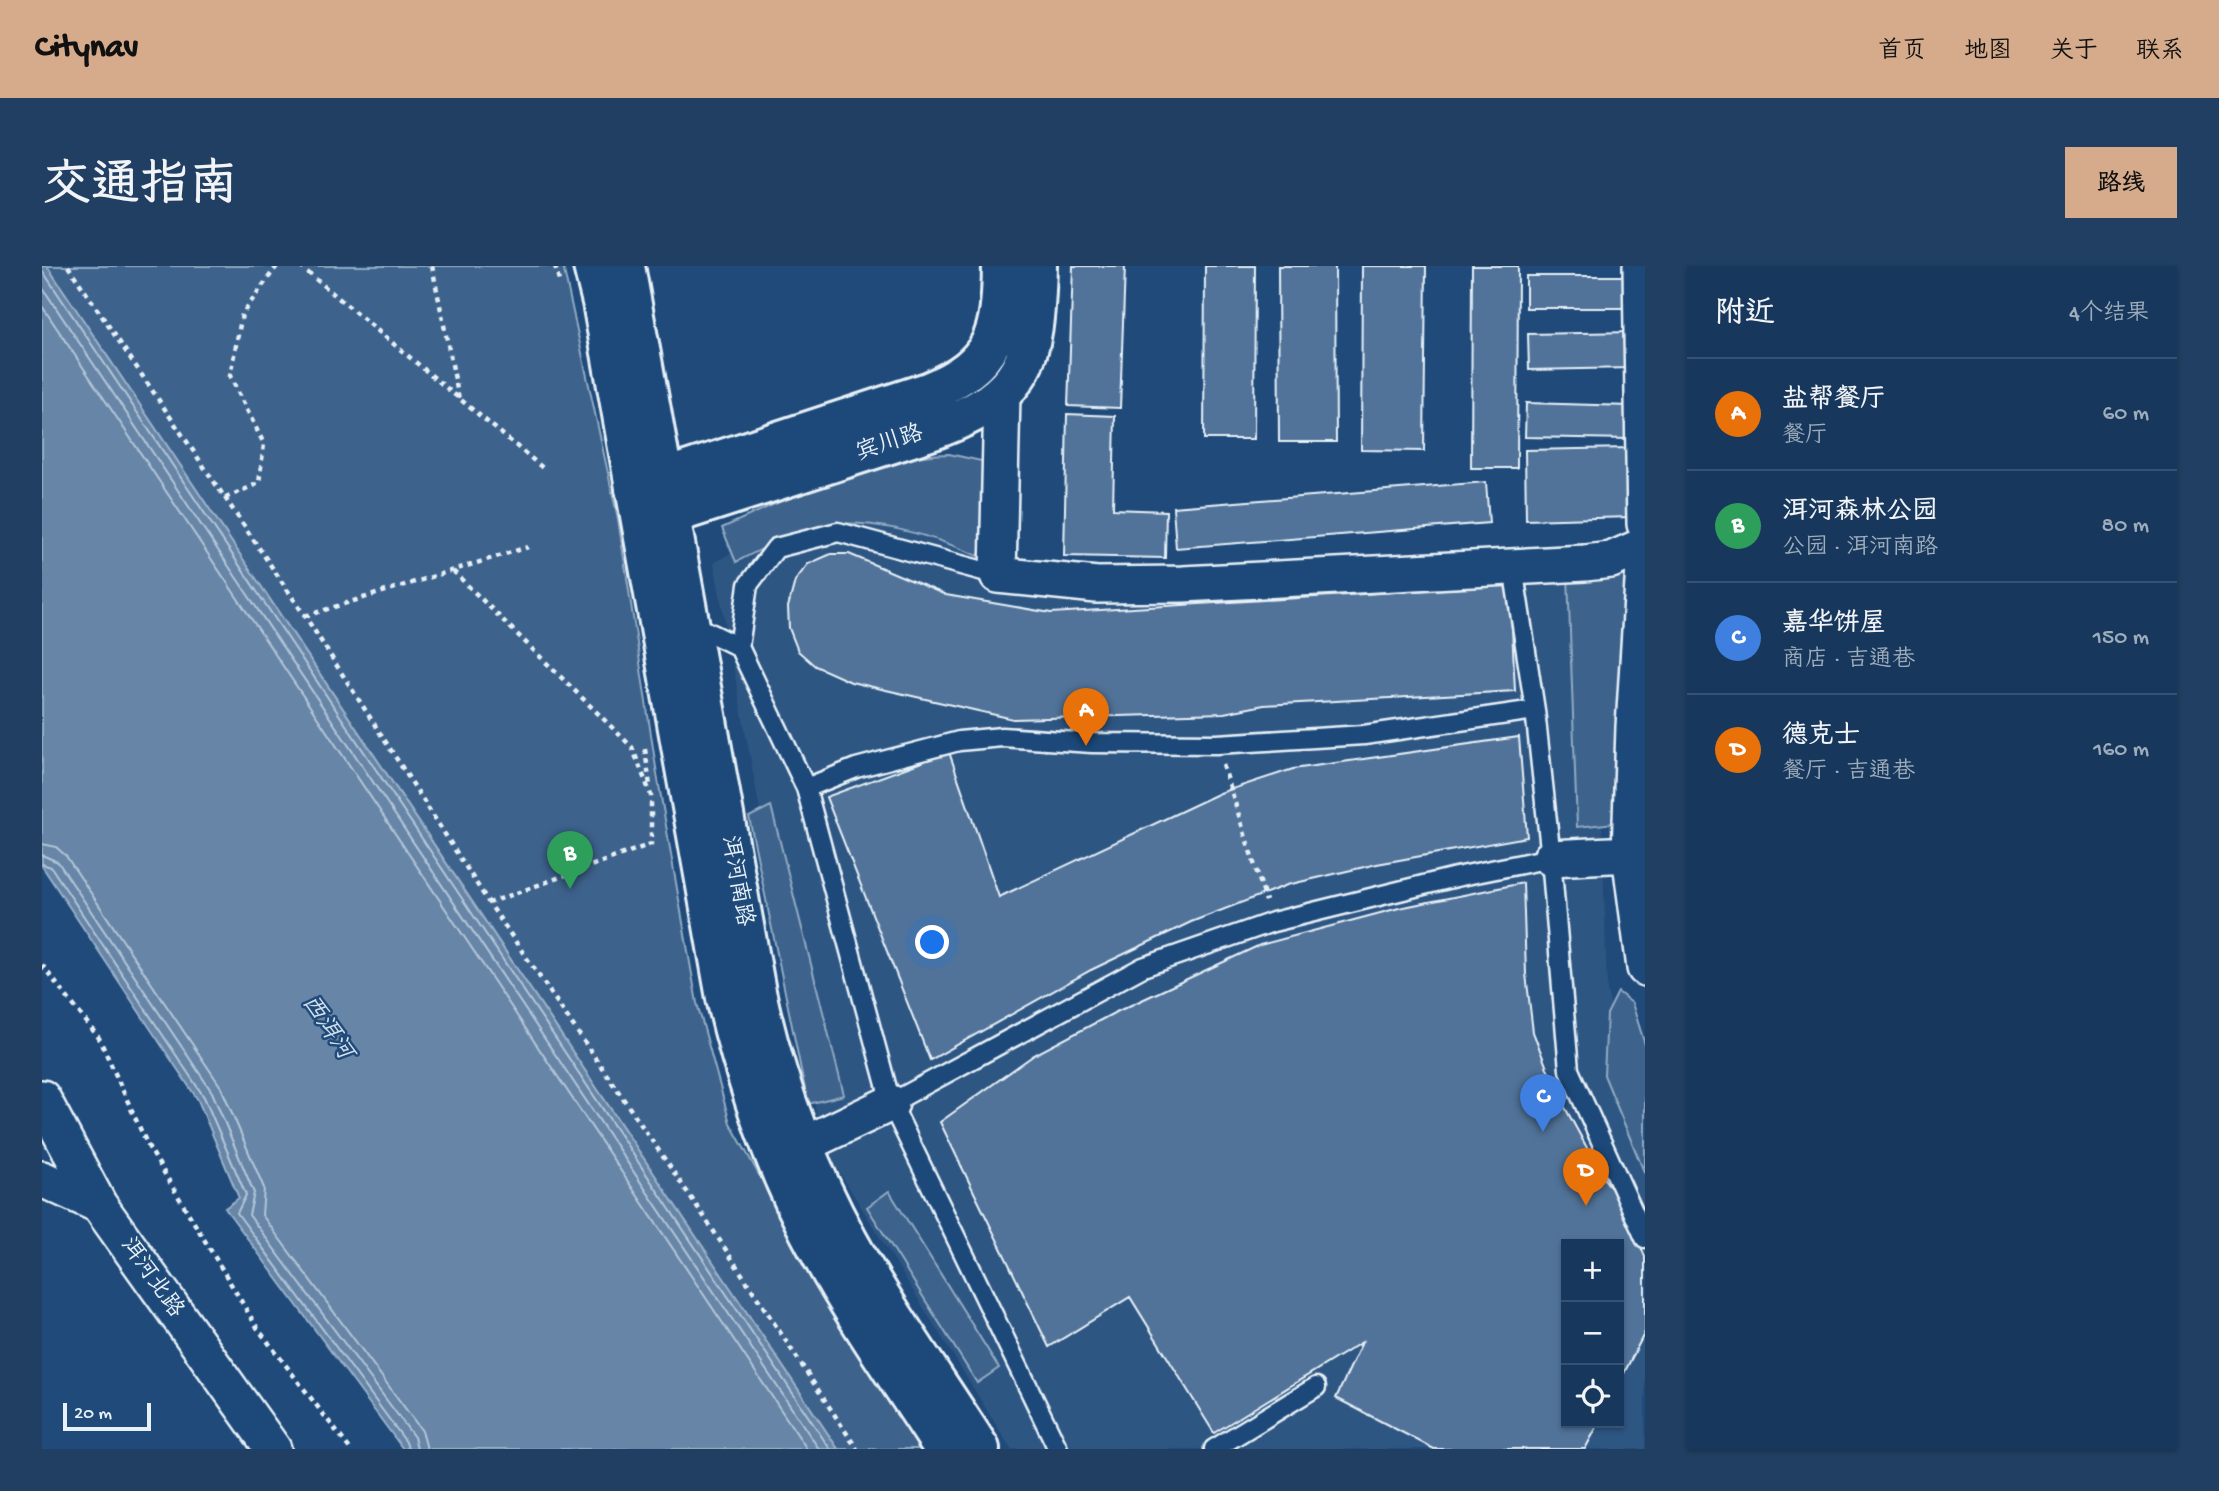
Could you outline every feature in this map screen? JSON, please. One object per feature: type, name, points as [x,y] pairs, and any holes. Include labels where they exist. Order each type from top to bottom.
[{"type":"main road","name":"洱河南路","points":[[593,266],[653,501],[690,623],[758,1002],[780,1084],[803,1145],[849,1243],[980,1449]]},
{"type":"main road","name":"洱河南路","points":[[625,266],[653,501],[726,998],[751,1094],[791,1195],[823,1258],[944,1449]]},
{"type":"main road","name":"宾川路","points":[[653,501],[958,378],[978,362],[994,340],[1001,313],[1002,266]]},
{"type":"main road","name":"宾川路","points":[[653,501],[933,430],[973,414],[1002,394],[1017,377],[1031,346],[1037,266]]},
{"type":"street","points":[[1641,266],[1645,524]]},
{"type":"street","points":[[1002,394],[998,575],[1097,585],[1183,584],[1513,567],[1611,559],[1645,547],[1630,854],[1645,968]]},
{"type":"street","points":[[1551,859],[1630,854]]},
{"type":"street","name":"洱河北路","points":[[42,1098],[99,1205],[272,1449]]},
{"type":"street","points":[[803,1145],[891,1103]]},
{"type":"street","points":[[42,1179],[99,1205]]},
{"type":"lane","points":[[998,575],[838,533],[776,548],[748,585],[739,647],[806,788],[891,1103],[1058,1449]]},
{"type":"lane","points":[[1513,567],[1535,710],[1569,1070],[1645,1238]]},
{"type":"lane","points":[[690,623],[739,647]]},
{"type":"lane","points":[[806,788],[856,768],[959,741],[1002,737],[1217,744],[1364,735],[1535,710]]},
{"type":"lane","points":[[891,1103],[1143,967],[1273,922],[1456,877],[1551,859]]},
{"type":"lane","points":[[1214,1449],[1316,1387]]},
{"type":"path","points":[[68,266],[305,616],[489,903],[703,1215],[857,1449]]},
{"type":"path","points":[[225,498],[259,483],[264,444],[230,376],[242,314],[277,266]]},
{"type":"path","points":[[300,266],[544,469]]},
{"type":"path","points":[[432,266],[460,400]]},
{"type":"path","points":[[305,616],[528,547]]},
{"type":"path","points":[[453,571],[632,747],[651,796],[651,844],[489,903]]},
{"type":"path","points":[[1217,744],[1273,922]]},
{"type":"path","points":[[42,965],[99,1038],[148,1146],[258,1329],[350,1449]]},
{"type":"shaded area","points":[[47,266],[563,266],[618,519],[657,774],[697,1003],[730,1123],[827,1296],[925,1449],[838,1449]]},
{"type":"shaded area","points":[[949,454],[986,462],[988,538],[978,556],[918,534],[873,525],[851,524],[810,529],[736,562],[722,528],[804,491],[862,470],[920,456]]},
{"type":"shaded area","points":[[880,507],[1036,571],[1599,551],[1600,755],[1607,989],[1622,1065],[1645,1123],[1645,1449],[1011,1449],[822,1144],[714,563],[774,528]]},
{"type":"shaded area","points":[[1645,540],[1645,820],[1577,827],[1568,575]]},
{"type":"shaded area","points":[[771,806],[844,1095],[808,1104],[749,817]]},
{"type":"shaded area","points":[[1618,992],[1632,1003],[1645,1045],[1645,1174],[1604,1075],[1607,1014]]},
{"type":"shaded area","points":[[889,1191],[999,1368],[977,1383],[867,1207]]},
{"type":"water","name":"西洱河","points":[[42,266],[47,266],[838,1449],[403,1449],[225,1208],[239,1198],[198,1100],[42,866]]},
{"type":"building","points":[[1073,266],[1125,266],[1120,408],[1068,406]]},
{"type":"building","points":[[1205,266],[1255,266],[1254,439],[1204,439]]},
{"type":"building","points":[[1278,266],[1335,266],[1336,442],[1279,442]]},
{"type":"building","points":[[1362,266],[1426,266],[1424,451],[1361,450]]},
{"type":"building","points":[[1472,266],[1518,266],[1517,468],[1471,468]]},
{"type":"building","points":[[1526,276],[1630,276],[1631,308],[1526,308]]},
{"type":"building","points":[[1633,332],[1633,368],[1529,370],[1528,334]]},
{"type":"building","points":[[1526,403],[1631,406],[1630,439],[1525,437]]},
{"type":"building","points":[[1067,414],[1115,416],[1113,509],[1166,511],[1165,558],[1064,556]]},
{"type":"building","points":[[1630,448],[1631,517],[1526,520],[1525,450]]},
{"type":"building","points":[[1486,482],[1489,523],[1176,548],[1173,507]]},
{"type":"building","points":[[831,554],[849,554],[946,595],[1051,613],[1510,585],[1515,691],[1264,705],[1224,713],[1013,719],[851,682],[815,666],[798,651],[789,628],[788,607],[795,581],[808,564]]},
{"type":"building","points":[[1519,737],[1527,837],[1377,864],[1287,885],[1191,922],[1091,970],[930,1060],[826,797],[949,752],[999,897],[1220,793],[1293,769]]},
{"type":"building","points":[[1523,883],[1526,974],[1533,1032],[1556,1091],[1604,1179],[1623,1202],[1645,1257],[1645,1332],[1624,1373],[1624,1239],[1561,1239],[1561,1428],[1596,1428],[1585,1449],[1434,1449],[1336,1398],[1362,1342],[1214,1433],[1130,1297],[1049,1347],[940,1122],[1034,1055],[1114,1013],[1260,945],[1399,908]]},
{"type":"place","name":"盐帮餐厅","points":[[1086,746]]},
{"type":"place","name":"洱河森林公园","points":[[570,889]]},
{"type":"place","name":"嘉华饼屋","points":[[1543,1132]]},
{"type":"place","name":"德克士","points":[[1586,1206]]}]
